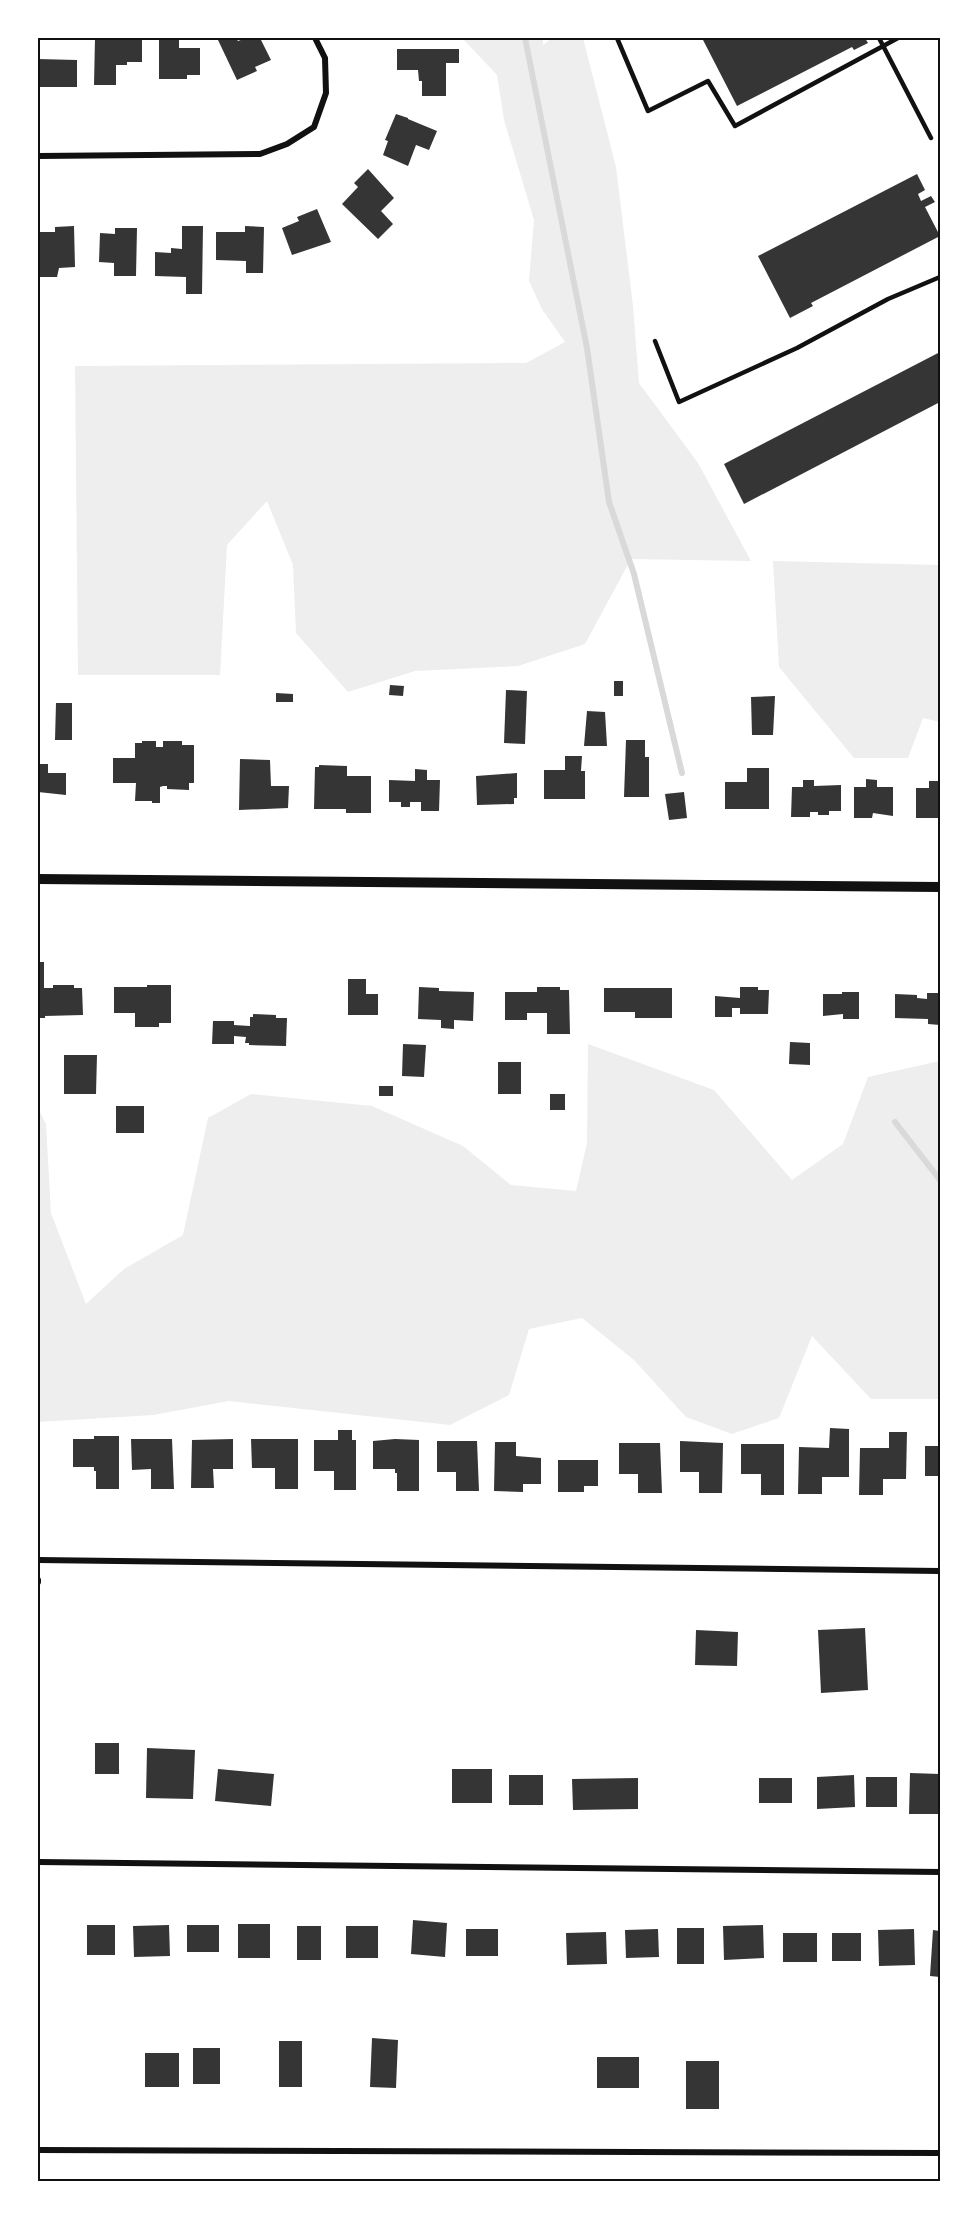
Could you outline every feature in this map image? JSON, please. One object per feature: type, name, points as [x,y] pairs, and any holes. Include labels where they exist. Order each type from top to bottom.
[{"type":"street","points":[[38,156],[260,154],[287,144],[314,127],[326,93],[325,58],[315,38]]},
{"type":"street","points":[[38,879],[940,887]]},
{"type":"street","points":[[38,1560],[940,1571]]},
{"type":"street","points":[[38,1862],[940,1872]]},
{"type":"street","points":[[38,2150],[940,2153]]},
{"type":"lane","points":[[617,38],[648,111],[708,81],[735,126],[898,38]]},
{"type":"lane","points":[[879,38],[931,138]]},
{"type":"lane","points":[[655,341],[679,402],[770,361],[888,299],[940,277]]},
{"type":"shaded area","points":[[462,38],[543,38],[543,45],[552,38],[583,38],[616,167],[633,306],[639,383],[698,463],[751,561],[631,559],[585,644],[518,666],[415,671],[348,692],[296,633],[293,565],[267,501],[227,545],[220,675],[78,675],[75,366],[526,363],[565,342],[542,309],[529,281],[534,220],[504,120],[497,75]]},
{"type":"shaded area","points":[[773,561],[940,565],[940,722],[923,718],[908,758],[854,758],[779,667]]},
{"type":"shaded area","points":[[588,1044],[714,1090],[792,1180],[843,1144],[868,1077],[940,1061],[940,1399],[871,1399],[812,1336],[779,1418],[732,1434],[686,1417],[634,1360],[582,1318],[529,1329],[509,1395],[450,1425],[229,1401],[153,1415],[38,1422],[38,1108],[46,1124],[51,1213],[86,1304],[124,1269],[183,1235],[208,1118],[251,1094],[372,1106],[463,1146],[511,1185],[576,1191],[587,1143]]},
{"type":"building","points":[[95,38],[142,38],[142,62],[116,65],[116,85],[94,85]]},
{"type":"building","points":[[159,38],[179,38],[179,48],[200,48],[200,75],[187,75],[187,79],[159,79]]},
{"type":"building","points":[[236,38],[238,41],[246,38],[260,38],[271,60],[255,67],[257,71],[237,80],[218,40]]},
{"type":"building","points":[[702,38],[865,38],[868,43],[854,50],[852,47],[737,106]]},
{"type":"building","points":[[397,49],[459,49],[459,63],[446,63],[446,96],[422,96],[422,81],[419,81],[418,70],[397,70]]},
{"type":"building","points":[[38,59],[77,60],[77,87],[38,87]]},
{"type":"building","points":[[396,114],[437,131],[429,150],[416,145],[408,166],[383,155],[388,141],[385,140]]},
{"type":"building","points":[[368,169],[394,198],[381,211],[393,224],[378,239],[342,204],[358,187],[354,183]]},
{"type":"building","points":[[917,174],[925,190],[918,194],[921,201],[931,196],[935,202],[925,207],[940,236],[811,303],[813,306],[790,318],[758,256]]},
{"type":"building","points":[[317,209],[331,242],[292,255],[282,228],[299,221],[297,217]]},
{"type":"building","points":[[74,226],[75,267],[59,268],[57,277],[38,277],[38,232],[55,232],[55,227]]},
{"type":"building","points":[[182,226],[203,226],[202,294],[186,294],[186,277],[155,276],[155,252],[171,253],[171,248],[182,249]]},
{"type":"building","points":[[245,226],[264,227],[263,273],[246,273],[246,261],[216,260],[216,232],[245,232]]},
{"type":"building","points":[[115,228],[137,228],[136,276],[114,276],[114,263],[99,262],[100,233],[115,234]]},
{"type":"building","points":[[940,352],[940,402],[744,504],[724,464]]},
{"type":"building","points":[[614,681],[623,681],[623,696],[614,696]]},
{"type":"building","points":[[390,685],[404,686],[403,696],[389,695]]},
{"type":"building","points":[[506,690],[527,691],[525,744],[504,743]]},
{"type":"building","points":[[276,693],[293,694],[293,702],[276,702]]},
{"type":"building","points":[[775,696],[773,735],[752,735],[751,697]]},
{"type":"building","points":[[56,703],[72,703],[72,740],[55,740]]},
{"type":"building","points":[[587,711],[605,712],[607,746],[584,746]]},
{"type":"building","points":[[626,740],[645,740],[645,757],[649,757],[649,797],[624,797]]},
{"type":"building","points":[[142,741],[156,741],[156,747],[163,747],[163,741],[182,741],[182,745],[194,745],[194,783],[189,783],[189,790],[160,787],[160,803],[152,803],[152,801],[135,801],[136,783],[113,783],[113,758],[135,758],[135,743],[142,743]]},
{"type":"building","points":[[565,756],[582,756],[581,771],[585,771],[585,799],[544,799],[544,770],[565,770]]},
{"type":"building","points":[[240,759],[270,760],[271,786],[289,786],[288,808],[239,810]]},
{"type":"building","points":[[38,764],[48,764],[48,773],[66,773],[66,795],[38,792]]},
{"type":"building","points":[[319,765],[347,766],[347,776],[371,776],[371,813],[346,813],[346,809],[314,809],[315,767]]},
{"type":"building","points":[[747,768],[769,768],[769,809],[725,809],[725,782],[747,782]]},
{"type":"building","points":[[415,769],[427,770],[427,780],[440,780],[439,811],[421,811],[421,802],[410,802],[410,807],[401,807],[401,802],[389,802],[389,780],[415,781]]},
{"type":"building","points":[[517,773],[517,798],[514,798],[514,804],[477,805],[476,776]]},
{"type":"building","points":[[866,779],[877,780],[877,787],[893,787],[893,816],[873,813],[872,818],[854,818],[854,787],[866,787]]},
{"type":"building","points":[[803,780],[814,780],[814,786],[841,785],[841,811],[829,811],[829,815],[810,812],[810,817],[791,817],[792,787],[803,787]]},
{"type":"building","points":[[929,781],[940,781],[940,815],[938,818],[916,818],[916,788],[929,788]]},
{"type":"building","points":[[684,792],[687,818],[669,820],[665,794]]},
{"type":"building","points":[[38,962],[44,962],[44,988],[53,988],[53,985],[74,985],[74,988],[82,988],[83,1015],[38,1018]]},
{"type":"building","points":[[348,979],[366,979],[366,994],[378,994],[378,1015],[348,1015]]},
{"type":"building","points":[[147,985],[171,985],[171,1023],[159,1023],[159,1027],[135,1027],[135,1013],[114,1013],[114,987],[147,987]]},
{"type":"building","points":[[419,987],[439,988],[439,991],[474,992],[473,1021],[454,1020],[454,1029],[441,1028],[441,1020],[418,1019]]},
{"type":"building","points":[[537,987],[560,987],[560,990],[569,990],[570,1034],[547,1034],[547,1013],[527,1013],[527,1020],[505,1020],[505,992],[537,992]]},
{"type":"building","points":[[740,987],[758,987],[758,990],[769,990],[768,1014],[740,1014],[740,1008],[732,1008],[732,1017],[715,1017],[715,996],[740,998]]},
{"type":"building","points":[[604,988],[672,988],[672,1018],[635,1018],[635,1012],[604,1012]]},
{"type":"building","points":[[842,992],[859,992],[859,1019],[843,1019],[843,1014],[823,1016],[823,994],[842,994]]},
{"type":"building","points":[[927,993],[940,993],[940,1025],[928,1024],[928,1019],[895,1018],[895,994],[917,995],[917,998],[927,999]]},
{"type":"building","points":[[253,1014],[287,1018],[286,1046],[249,1045],[245,1043],[246,1037],[234,1036],[234,1044],[212,1044],[213,1021],[234,1021],[234,1025],[250,1026],[250,1017],[253,1017]]},
{"type":"building","points":[[790,1042],[810,1043],[810,1065],[789,1064]]},
{"type":"building","points":[[403,1044],[426,1045],[424,1077],[402,1076]]},
{"type":"building","points":[[64,1055],[97,1055],[96,1094],[64,1094]]},
{"type":"building","points":[[498,1062],[521,1062],[521,1094],[498,1094]]},
{"type":"building","points":[[379,1086],[393,1086],[393,1096],[379,1096]]},
{"type":"building","points":[[550,1094],[565,1094],[565,1110],[550,1110]]},
{"type":"building","points":[[116,1106],[144,1106],[144,1133],[116,1133]]},
{"type":"building","points":[[830,1428],[849,1429],[849,1477],[822,1477],[822,1494],[798,1494],[799,1447],[829,1448]]},
{"type":"building","points":[[338,1430],[352,1430],[352,1440],[356,1440],[356,1490],[334,1490],[334,1471],[314,1471],[314,1440],[338,1440]]},
{"type":"building","points":[[889,1432],[907,1432],[906,1479],[883,1479],[883,1495],[859,1495],[860,1448],[889,1448]]},
{"type":"building","points":[[94,1436],[119,1436],[119,1489],[96,1489],[94,1467],[73,1467],[73,1439],[94,1439]]},
{"type":"building","points":[[131,1439],[172,1439],[174,1489],[151,1489],[151,1469],[132,1470]]},
{"type":"building","points":[[233,1439],[233,1469],[213,1469],[214,1488],[191,1488],[192,1440]]},
{"type":"building","points":[[251,1439],[298,1439],[298,1489],[275,1489],[275,1468],[252,1468]]},
{"type":"building","points":[[419,1440],[419,1491],[397,1491],[395,1469],[373,1469],[373,1441]]},
{"type":"building","points":[[437,1441],[477,1441],[479,1491],[456,1491],[456,1472],[437,1472]]},
{"type":"building","points":[[680,1441],[723,1443],[722,1493],[699,1493],[699,1472],[680,1472]]},
{"type":"building","points":[[495,1442],[516,1442],[516,1456],[541,1458],[541,1484],[523,1484],[523,1492],[494,1491]]},
{"type":"building","points":[[619,1443],[660,1443],[662,1493],[638,1493],[638,1474],[619,1474]]},
{"type":"building","points":[[741,1444],[784,1444],[784,1495],[761,1495],[761,1474],[741,1474]]},
{"type":"building","points":[[925,1446],[940,1446],[940,1476],[925,1476]]},
{"type":"building","points":[[558,1460],[598,1460],[598,1486],[584,1486],[584,1492],[558,1492]]},
{"type":"building","points":[[865,1628],[868,1690],[821,1693],[818,1630]]},
{"type":"building","points":[[696,1630],[738,1632],[737,1666],[695,1665]]},
{"type":"building","points":[[95,1743],[119,1743],[119,1774],[95,1774]]},
{"type":"building","points":[[147,1748],[195,1750],[193,1799],[146,1798]]},
{"type":"building","points":[[218,1769],[274,1774],[271,1806],[215,1801]]},
{"type":"building","points":[[452,1769],[492,1769],[492,1803],[452,1803]]},
{"type":"building","points":[[910,1773],[940,1774],[940,1814],[909,1814]]},
{"type":"building","points":[[509,1775],[543,1775],[543,1805],[509,1805]]},
{"type":"building","points":[[854,1775],[855,1807],[817,1809],[817,1777]]},
{"type":"building","points":[[866,1777],[897,1777],[897,1807],[866,1807]]},
{"type":"building","points":[[638,1778],[638,1809],[573,1810],[572,1779]]},
{"type":"building","points":[[759,1778],[792,1778],[792,1803],[759,1803]]},
{"type":"building","points":[[413,1920],[447,1923],[445,1957],[411,1954]]},
{"type":"building","points":[[238,1924],[270,1924],[270,1958],[238,1958]]},
{"type":"building","points":[[87,1925],[115,1925],[115,1955],[87,1955]]},
{"type":"building","points":[[169,1925],[170,1956],[134,1957],[133,1926]]},
{"type":"building","points":[[187,1925],[219,1925],[219,1952],[187,1952]]},
{"type":"building","points":[[763,1925],[764,1958],[724,1960],[723,1926]]},
{"type":"building","points":[[297,1926],[321,1926],[321,1960],[297,1960]]},
{"type":"building","points":[[346,1926],[378,1926],[378,1958],[346,1958]]},
{"type":"building","points":[[677,1928],[704,1928],[704,1964],[677,1964]]},
{"type":"building","points":[[466,1929],[498,1929],[498,1956],[466,1956]]},
{"type":"building","points":[[658,1929],[659,1957],[626,1958],[625,1930]]},
{"type":"building","points":[[914,1929],[915,1965],[879,1966],[878,1930]]},
{"type":"building","points":[[933,1930],[940,1931],[940,1977],[930,1976]]},
{"type":"building","points":[[606,1932],[607,1964],[567,1965],[566,1933]]},
{"type":"building","points":[[783,1933],[817,1933],[817,1962],[783,1962]]},
{"type":"building","points":[[832,1933],[861,1933],[861,1961],[832,1961]]},
{"type":"building","points":[[372,2038],[398,2040],[396,2088],[370,2087]]},
{"type":"building","points":[[279,2041],[302,2041],[302,2087],[279,2087]]},
{"type":"building","points":[[193,2048],[220,2048],[220,2084],[193,2084]]},
{"type":"building","points":[[145,2053],[179,2053],[179,2087],[145,2087]]},
{"type":"building","points":[[597,2057],[639,2057],[639,2088],[597,2088]]},
{"type":"building","points":[[686,2061],[719,2061],[719,2109],[686,2109]]},
{"type":"waterway","points":[[525,38],[587,348],[609,502],[634,574],[682,773]]},
{"type":"waterway","points":[[895,1122],[940,1180]]}]
